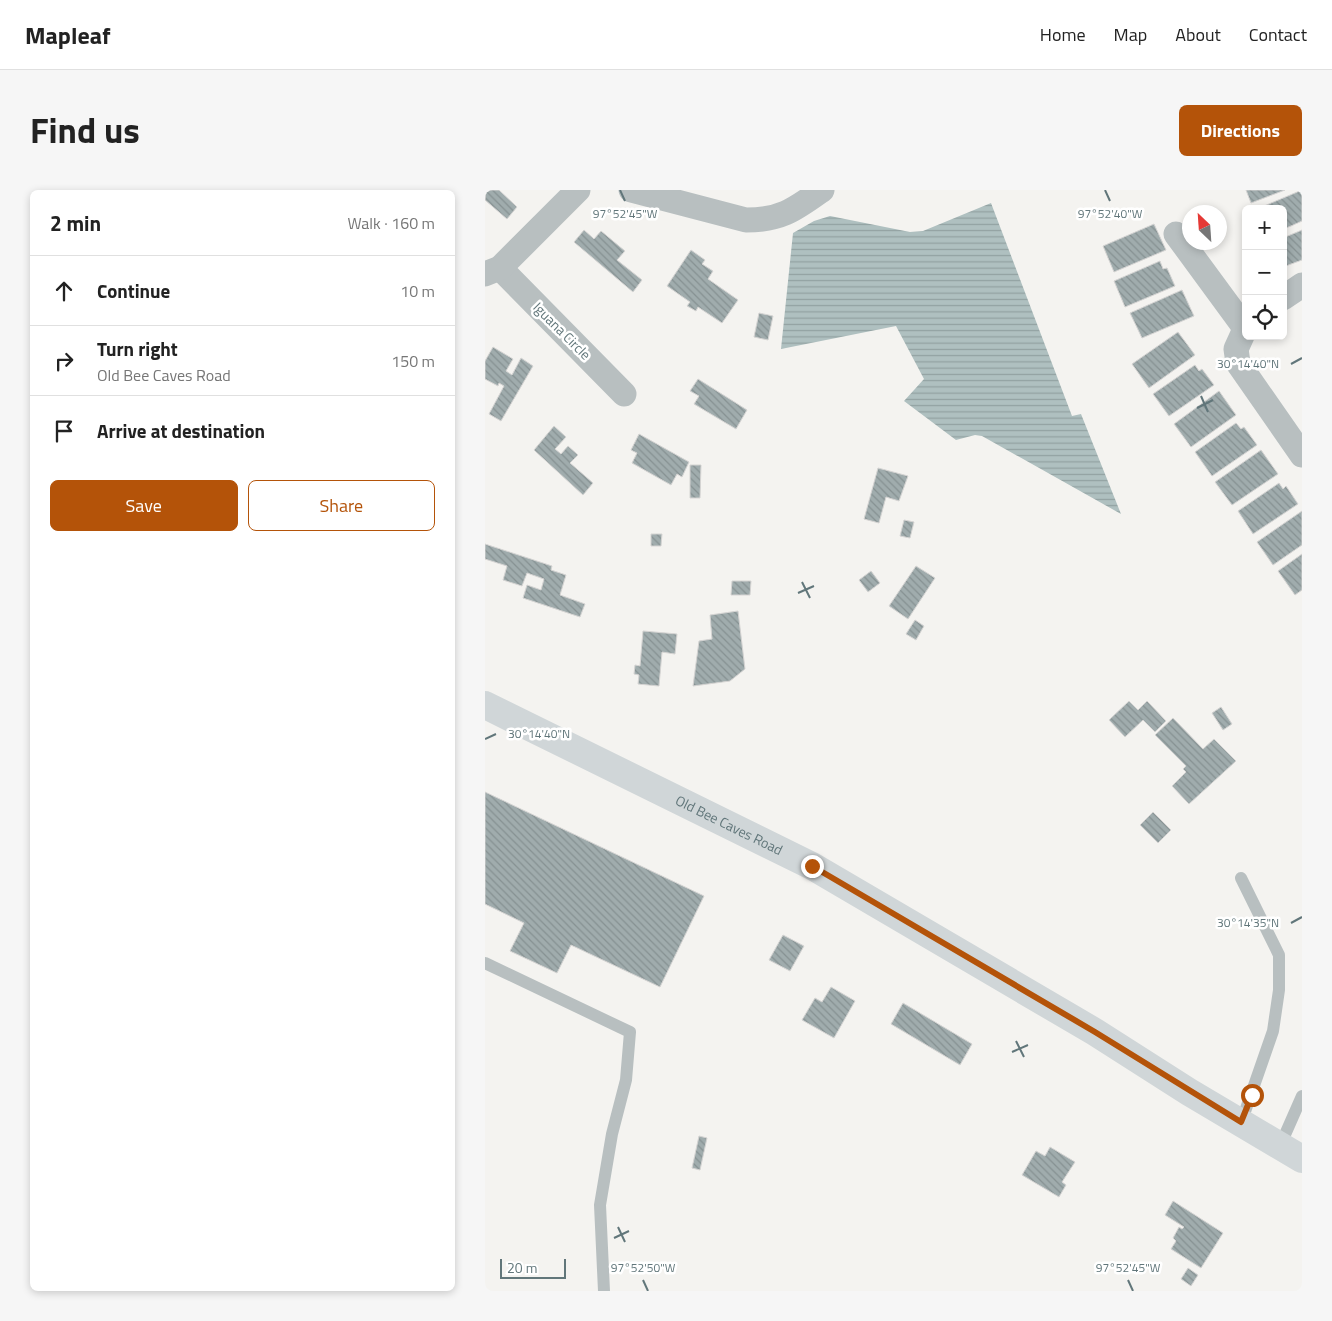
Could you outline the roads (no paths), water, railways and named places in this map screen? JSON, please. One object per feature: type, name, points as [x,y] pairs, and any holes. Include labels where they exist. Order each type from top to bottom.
[{"type":"street","points":[[492,271],[578,190]]},
{"type":"street","points":[[631,190],[746,220],[764,220],[781,217],[822,190]]},
{"type":"street","points":[[1176,234],[1242,323]]},
{"type":"street","name":"Iguana Circle","points":[[492,271],[624,394]]},
{"type":"street","points":[[1287,295],[1302,285]]},
{"type":"street","points":[[1242,334],[1236,349],[1238,363],[1302,455]]},
{"type":"street","name":"Old Bee Caves Road","points":[[485,705],[812,866],[1095,1032],[1291,1152]]},
{"type":"lane","points":[[1241,878],[1279,955],[1279,990],[1273,1031],[1241,1122]]},
{"type":"lane","points":[[485,963],[630,1032],[626,1080],[612,1134],[600,1205],[604,1291]]},
{"type":"lane","points":[[1291,1152],[1302,1096]]}]
